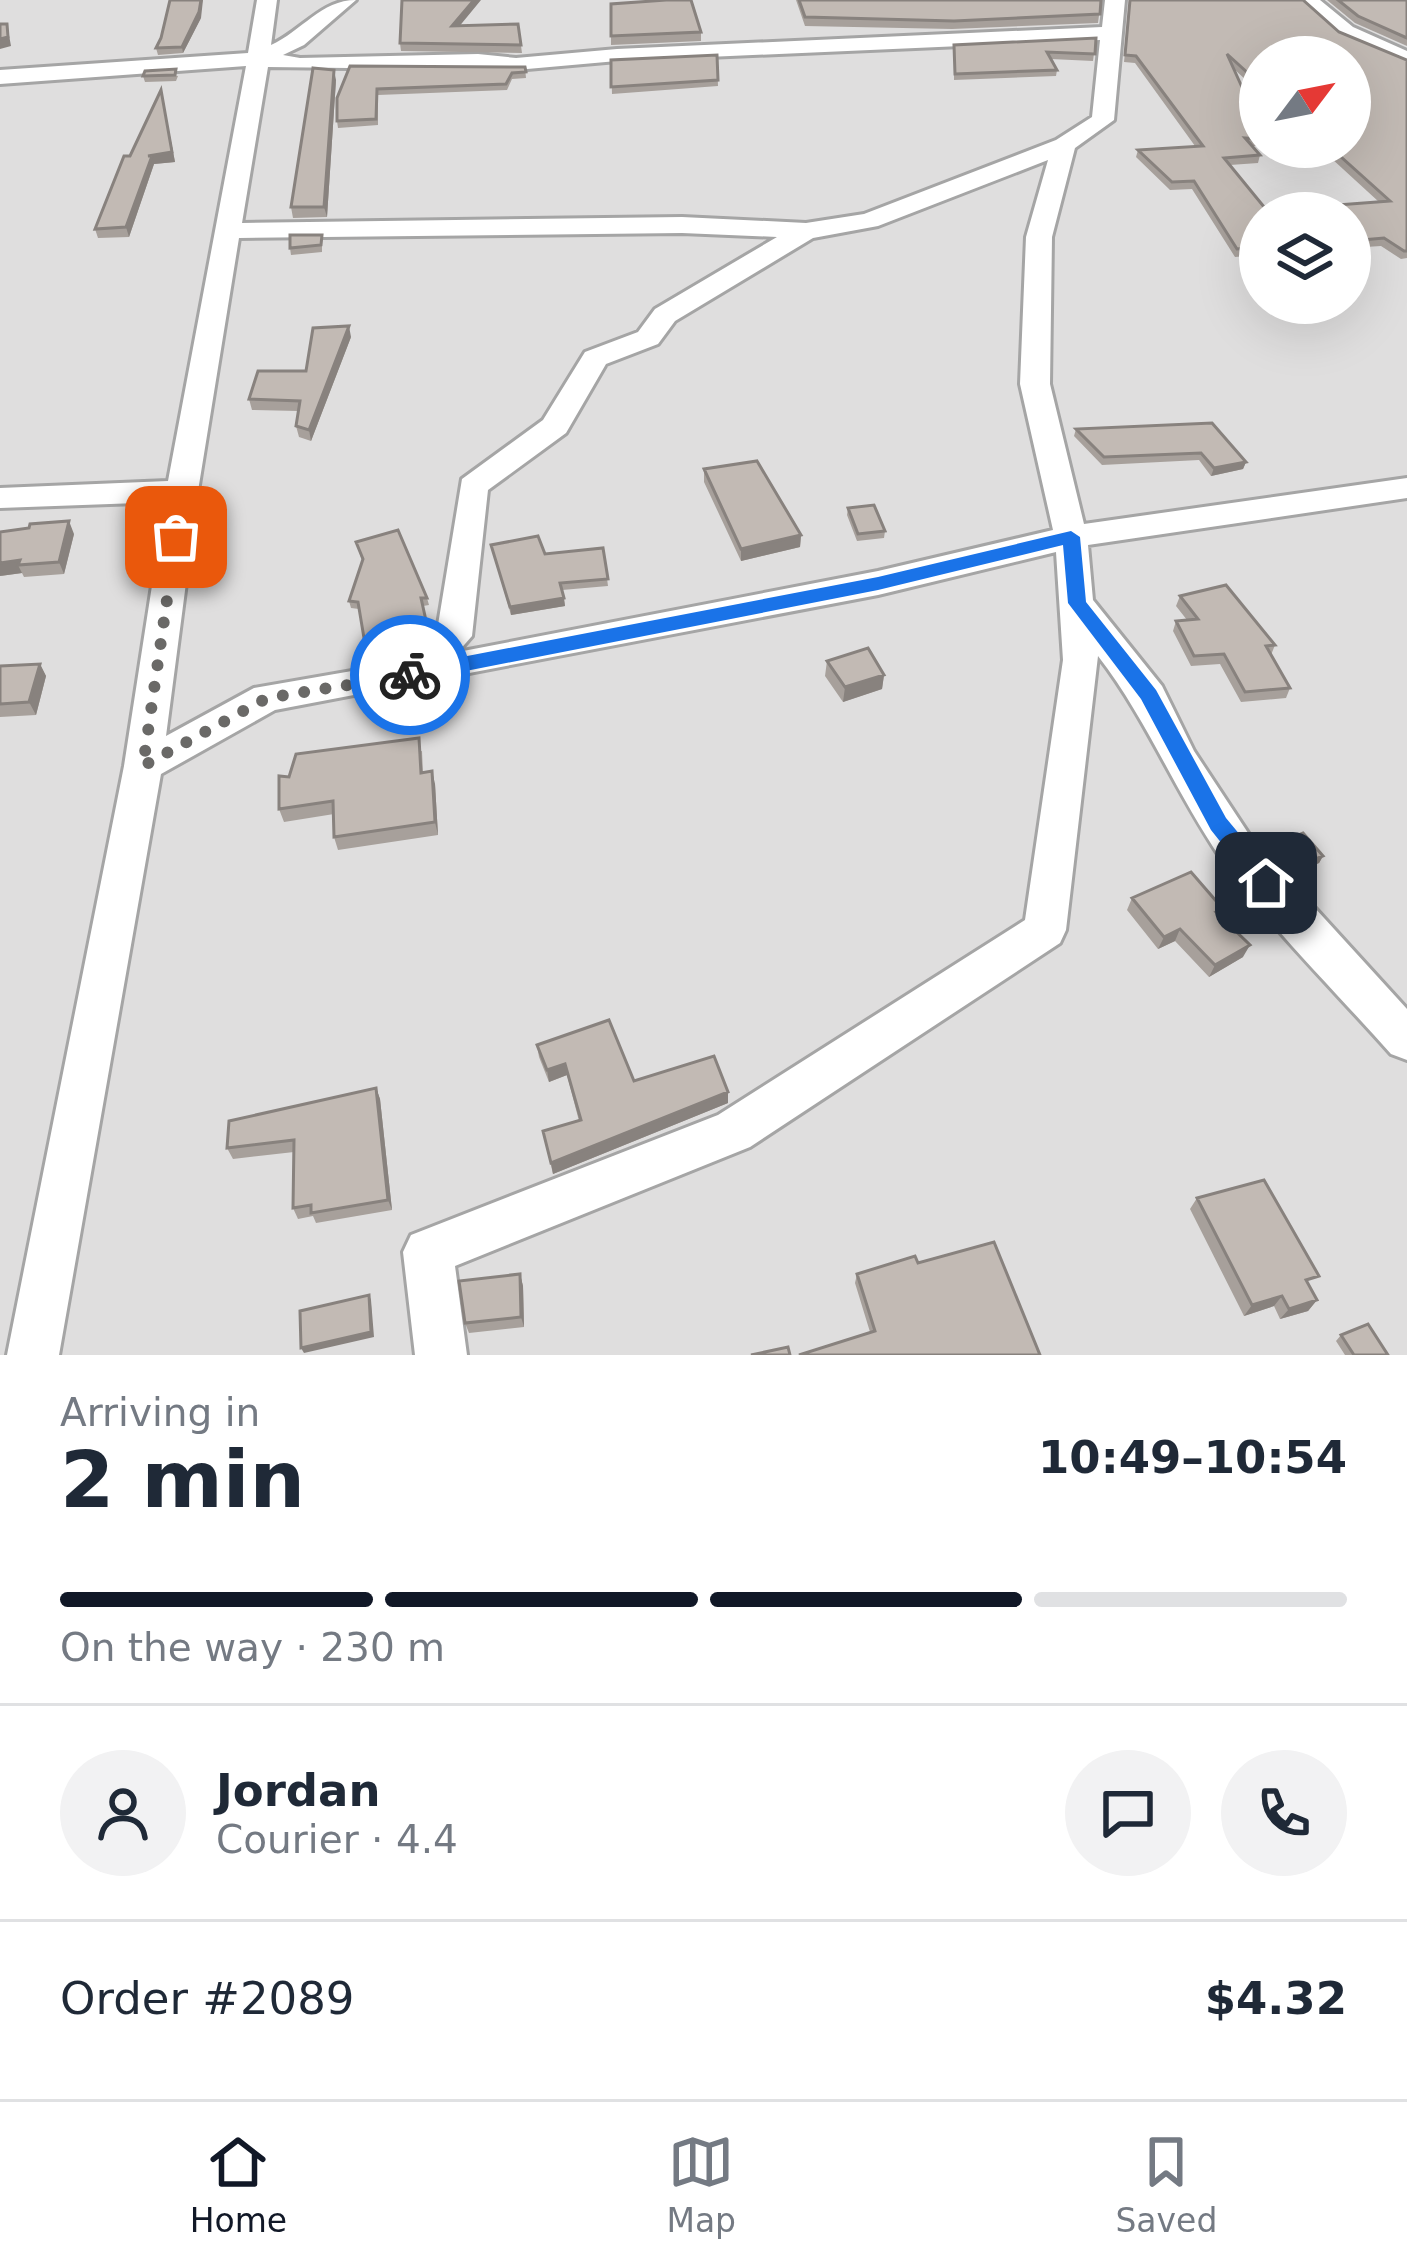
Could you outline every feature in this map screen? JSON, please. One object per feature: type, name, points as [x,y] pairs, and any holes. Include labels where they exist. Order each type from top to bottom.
[{"type":"street","points":[[33,1355],[143,766],[182,491],[267,0]]},
{"type":"street","points":[[258,59],[297,41],[346,0]]},
{"type":"street","points":[[226,231],[659,225],[806,231],[869,220],[1064,145],[1103,120],[1115,0]]},
{"type":"street","points":[[1308,0],[1346,31],[1407,59]]},
{"type":"street","points":[[0,77],[258,59],[300,64],[478,60],[516,64],[617,55],[1113,33]]},
{"type":"street","points":[[441,1355],[428,1252],[734,1131],[1045,930],[1081,660],[1071,537],[1035,384],[1039,237],[1064,145]]},
{"type":"street","points":[[406,675],[454,636],[473,486],[555,426],[595,358],[648,338],[664,315],[806,231]]},
{"type":"street","points":[[143,766],[267,698],[878,584],[1071,537],[1407,488]]},
{"type":"street","points":[[0,498],[182,491]]},
{"type":"street","points":[[1077,603],[1149,695],[1179,758],[1238,851],[1407,1040]]},
{"type":"shaded area","points":[[0,0],[1407,0],[1407,1355],[0,1355]]},
{"type":"building","points":[[170,0],[201,0],[199,12],[182,47],[156,48],[161,38]]},
{"type":"building","points":[[402,0],[474,0],[452,26],[518,24],[521,45],[400,43]]},
{"type":"building","points":[[691,0],[701,32],[611,36],[611,4]]},
{"type":"building","points":[[799,0],[1101,0],[1100,14],[954,21],[805,17]]},
{"type":"building","points":[[1130,0],[1303,0],[1349,36],[1239,36],[1239,65],[1227,54],[1239,81],[1239,157],[1224,158],[1252,192],[1239,192],[1239,249],[1194,181],[1172,182],[1138,150],[1203,146],[1136,56],[1125,55]]},
{"type":"building","points":[[1338,0],[1407,0],[1407,38],[1358,16]]},
{"type":"building","points":[[0,24],[7,24],[8,37],[0,39]]},
{"type":"building","points":[[1096,38],[1095,54],[1047,52],[1057,70],[955,74],[954,45]]},
{"type":"building","points":[[1371,45],[1407,60],[1407,251],[1384,238],[1371,239],[1371,202],[1390,201],[1353,168],[1371,168]]},
{"type":"building","points":[[717,55],[718,80],[611,87],[611,60]]},
{"type":"building","points":[[350,66],[525,67],[526,72],[512,73],[506,84],[377,89],[376,119],[337,121],[337,98]]},
{"type":"building","points":[[313,68],[334,70],[324,207],[291,207]]},
{"type":"building","points":[[176,69],[175,75],[143,76],[145,71]]},
{"type":"building","points":[[161,90],[172,152],[148,156],[152,156],[126,227],[95,229],[124,156],[130,156]]},
{"type":"building","points":[[290,235],[322,235],[321,245],[290,248]]},
{"type":"building","points":[[349,326],[309,430],[296,426],[300,401],[249,399],[258,371],[306,371],[313,328]]},
{"type":"building","points":[[1212,423],[1246,462],[1214,468],[1201,453],[1104,457],[1076,429]]},
{"type":"building","points":[[757,461],[801,535],[741,549],[704,469]]},
{"type":"building","points":[[874,505],[885,531],[858,534],[848,508]]},
{"type":"building","points":[[69,521],[59,562],[0,563],[0,532]]},
{"type":"building","points":[[398,530],[427,598],[421,598],[427,625],[364,638],[358,602],[349,601],[363,559],[356,542]]},
{"type":"building","points":[[538,536],[545,554],[603,548],[608,579],[560,583],[564,598],[510,607],[491,545]]},
{"type":"building","points":[[1226,585],[1275,645],[1266,646],[1290,688],[1245,692],[1224,654],[1194,656],[1176,621],[1198,619],[1180,596]]},
{"type":"building","points":[[868,648],[884,675],[845,687],[827,661]]},
{"type":"building","points":[[40,664],[29,702],[0,704],[0,666]]},
{"type":"building","points":[[419,738],[421,773],[432,771],[435,822],[334,837],[333,801],[279,809],[279,776],[289,777],[296,754]]},
{"type":"building","points":[[1303,833],[1323,856],[1294,868],[1273,845]]},
{"type":"building","points":[[1191,872],[1223,909],[1216,912],[1250,945],[1215,965],[1180,929],[1164,937],[1132,898]]},
{"type":"building","points":[[609,1020],[634,1081],[714,1056],[728,1092],[551,1163],[543,1131],[581,1120],[565,1064],[547,1070],[537,1045]]},
{"type":"building","points":[[376,1088],[388,1200],[311,1213],[311,1205],[293,1208],[294,1140],[227,1148],[229,1121]]},
{"type":"building","points":[[1264,1180],[1319,1276],[1306,1280],[1317,1300],[1289,1309],[1282,1296],[1252,1305],[1197,1198]]},
{"type":"building","points":[[994,1242],[1040,1355],[799,1355],[875,1331],[857,1274],[915,1256],[918,1263]]},
{"type":"building","points":[[520,1274],[521,1317],[465,1323],[459,1281]]},
{"type":"building","points":[[369,1295],[371,1332],[301,1348],[300,1311]]},
{"type":"building","points":[[1368,1324],[1388,1355],[1354,1355],[1341,1335]]},
{"type":"building","points":[[788,1347],[790,1355],[751,1355]]},
{"type":"way so far","points":[[176,537],[143,766],[267,698],[410,675]]},
{"type":"route","points":[[410,675],[878,584],[1071,537],[1077,603],[1149,695],[1218,824],[1266,883]]}]
